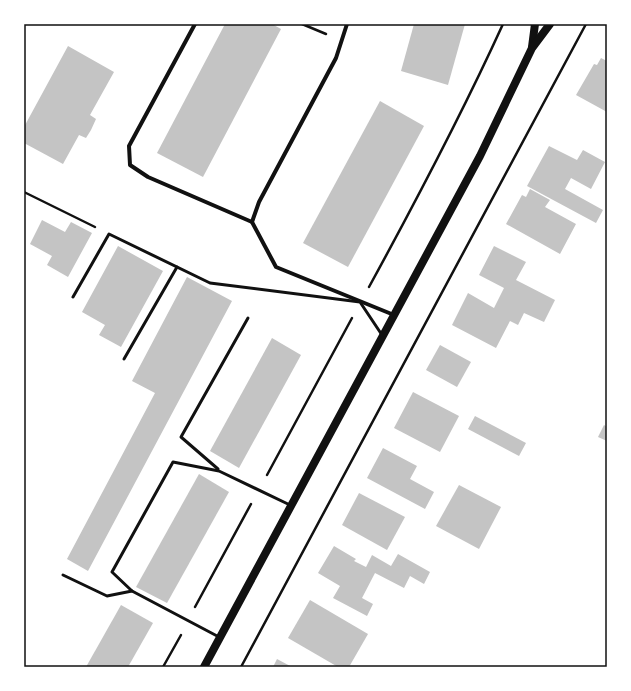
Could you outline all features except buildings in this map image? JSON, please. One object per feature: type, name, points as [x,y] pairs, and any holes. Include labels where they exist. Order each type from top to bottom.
[{"type":"main road","points":[[532,48],[535,24]]},
{"type":"main road","points":[[204,667],[480,156],[532,48],[550,24]]},
{"type":"street","points":[[195,24],[129,146],[130,165],[148,177],[252,222],[276,267],[394,316]]},
{"type":"street","points":[[252,222],[259,202],[336,58],[347,24]]},
{"type":"lane","points":[[72,297],[109,234],[210,283],[360,302],[383,337]]},
{"type":"lane","points":[[124,359],[177,267]]},
{"type":"lane","points":[[219,470],[181,437],[248,318]]},
{"type":"lane","points":[[220,638],[132,591],[112,572],[173,462],[219,470],[291,506]]},
{"type":"lane","points":[[63,575],[107,596],[132,591]]},
{"type":"path","points":[[302,24],[341,41]]},
{"type":"path","points":[[163,667],[427,180],[478,79],[503,24]]},
{"type":"path","points":[[241,667],[586,24]]},
{"type":"path","points":[[24,192],[109,234]]}]
